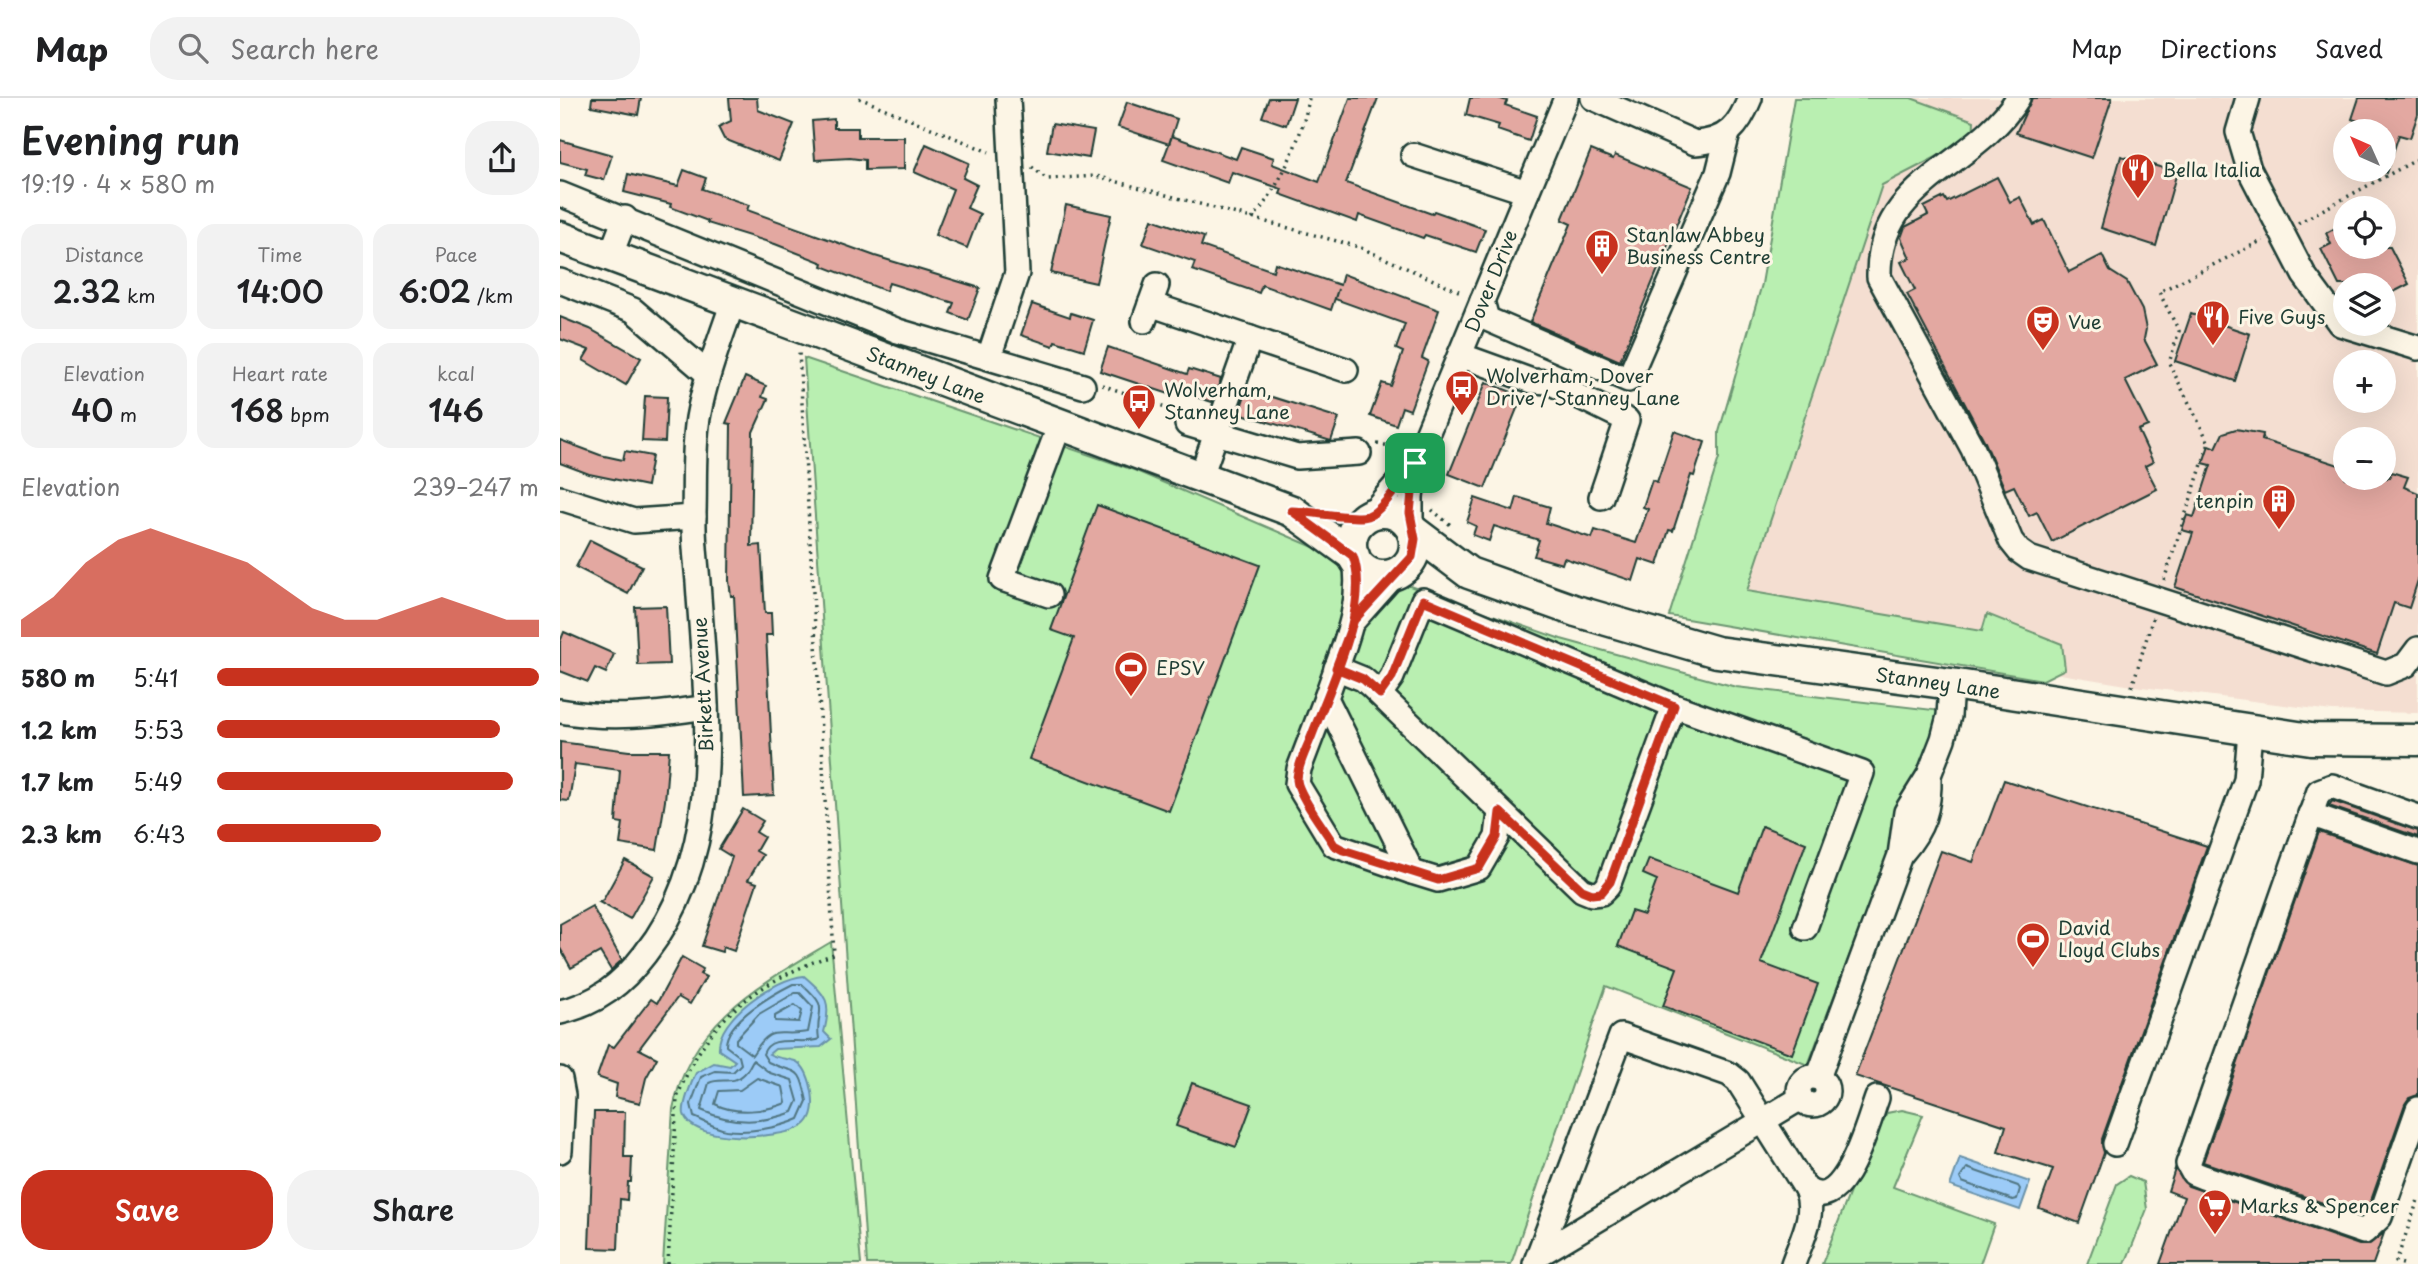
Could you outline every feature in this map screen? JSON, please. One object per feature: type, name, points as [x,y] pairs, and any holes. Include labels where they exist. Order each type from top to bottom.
[{"type":"main road","name":"Stanney Lane","points":[[560,237],[1292,511],[1354,557]]},
{"type":"main road","name":"Stanney Lane","points":[[1292,511],[1350,517],[1369,515]]},
{"type":"main road","points":[[1389,512],[1418,522],[1412,557],[1398,572],[1387,575],[1368,572],[1354,557],[1352,537],[1360,522],[1369,515],[1389,512]]},
{"type":"main road","name":"Stanney Lane","points":[[1418,522],[1469,573]]},
{"type":"main road","name":"Stanney Lane","points":[[1398,572],[1469,573],[1576,611],[1717,652],[1951,684],[2124,713],[2311,739],[2418,740]]},
{"type":"street","points":[[989,357],[1017,273],[1008,98]]},
{"type":"street","name":"Dover Drive","points":[[1369,515],[1408,461],[1460,355],[1566,98]]},
{"type":"street","points":[[1593,98],[1635,106],[1695,143],[1713,141],[1728,133],[1744,113],[1750,98]]},
{"type":"street","points":[[2018,98],[1992,129],[1906,200],[1893,216],[1883,236],[1879,256],[1880,277],[1973,449],[2011,541],[2029,558],[2386,673],[2406,665],[2418,649]]},
{"type":"street","points":[[2248,98],[2238,132],[2249,169],[2304,275],[2340,324],[2418,348]]},
{"type":"street","points":[[1482,301],[1487,319],[1628,380],[1718,173],[1728,133]]},
{"type":"street","points":[[1413,155],[1527,192]]},
{"type":"street","points":[[560,194],[625,218],[898,331],[1083,386]]},
{"type":"street","points":[[611,254],[625,218]]},
{"type":"street","points":[[560,281],[633,310],[708,374]]},
{"type":"street","name":"Birkett Avenue","points":[[560,1012],[584,1004],[615,988],[648,952],[674,911],[688,876],[698,838],[707,773],[706,707],[694,517],[698,420],[708,374],[733,302]]},
{"type":"street","points":[[1150,303],[1346,370]]},
{"type":"street","points":[[1201,476],[1250,338]]},
{"type":"street","points":[[1460,355],[1532,381],[1549,382],[1627,420],[1601,497]]},
{"type":"street","points":[[1049,595],[1002,579],[1060,424]]},
{"type":"street","points":[[1187,424],[1297,457],[1345,460]]},
{"type":"street","name":"Dover Drive","points":[[1408,461],[1410,513],[1418,522]]},
{"type":"street","points":[[560,498],[634,521],[694,517]]},
{"type":"street","points":[[1354,557],[1358,589],[1354,620],[1299,769],[1297,784],[1334,845],[1438,880],[1479,868],[1497,837],[1500,812]]},
{"type":"street","points":[[1354,620],[1398,572]]},
{"type":"street","points":[[1380,694],[1392,677],[1423,600],[1674,706],[1862,773],[1805,928]]},
{"type":"street","points":[[1336,668],[1363,679],[1380,694],[1582,890],[1592,894],[1601,893],[1610,882],[1674,706]]},
{"type":"street","points":[[1538,1259],[1801,1098],[1800,1084],[1807,1078],[1818,1078],[1900,855],[1926,817],[1929,775],[1947,726],[1951,684]]},
{"type":"street","points":[[1326,698],[1412,872]]},
{"type":"street","points":[[560,711],[592,717],[640,717],[706,707]]},
{"type":"street","points":[[2115,1144],[2246,780],[2250,731]]},
{"type":"street","points":[[2418,817],[2332,786],[2319,791],[2189,1159],[2190,1169],[2203,1177],[2364,1232],[2380,1217],[2418,1110]]},
{"type":"street","points":[[2311,814],[2418,852]]},
{"type":"street","points":[[1538,1259],[1620,1036],[1729,1074],[1738,1081],[1806,1189],[1812,1203],[1793,1264]]},
{"type":"street","points":[[560,1079],[563,1095],[560,1151]]},
{"type":"street","points":[[1806,1189],[1814,1195],[1826,1195],[1842,1183],[1877,1098]]},
{"type":"path","points":[[859,98],[1010,161],[1025,162],[1047,178],[1096,176],[1359,247],[1482,301]]},
{"type":"path","points":[[1252,219],[1268,201],[1301,129],[1309,98]]},
{"type":"path","points":[[2124,713],[2209,443],[2169,363],[2179,331],[2159,292]]},
{"type":"path","points":[[668,1264],[677,1098],[685,1074],[720,1021],[750,994],[791,970],[834,954],[799,351],[788,347]]},
{"type":"path","points":[[1083,386],[1093,382],[1181,412],[1187,424]]},
{"type":"path","points":[[1345,460],[1366,442],[1406,447],[1408,461]]},
{"type":"path","points":[[1418,522],[1459,533]]},
{"type":"path","points":[[2403,1264],[2396,1262],[2418,1200]]},
{"type":"shaded area","points":[[1885,98],[2418,98],[2418,713],[2332,711],[2126,685],[2000,664],[1706,604]]},
{"type":"green space","points":[[1794,98],[1911,98],[1974,121],[1973,138],[1882,185],[1747,591],[1982,631],[1987,614],[2062,644],[2065,669],[2043,680],[1669,616],[1719,458],[1719,432],[1762,284]]},
{"type":"green space","points":[[804,358],[1134,470],[1381,576],[1561,639],[1736,687],[1942,711],[1808,1065],[1606,986],[1511,1264],[867,1264]]},
{"type":"green space","points":[[831,942],[861,1264],[663,1264],[673,1109],[682,1078],[695,1052],[732,1008],[779,973]]},
{"type":"green space","points":[[1902,1110],[1923,1115],[1893,1187],[1994,1224],[1980,1264],[1822,1264],[1855,1179],[1887,1113]]},
{"type":"green space","points":[[2129,1176],[2143,1182],[2147,1209],[2125,1264],[2087,1264],[2117,1184]]},
{"type":"water","points":[[804,976],[826,1000],[824,1032],[831,1039],[821,1047],[775,1049],[769,1054],[795,1061],[805,1071],[813,1101],[810,1118],[801,1127],[790,1131],[756,1136],[719,1134],[690,1124],[684,1110],[696,1073],[714,1063],[730,1066],[735,1061],[719,1050],[727,1025],[737,1013],[764,992],[792,978]]},
{"type":"water","points":[[1960,1158],[2030,1182],[2020,1210],[1950,1186]]},
{"type":"building","points":[[592,98],[641,98],[638,115],[591,106]]},
{"type":"building","points":[[729,98],[757,98],[758,110],[794,124],[779,161],[724,139],[718,127],[731,121]]},
{"type":"building","points":[[1269,98],[1295,98],[1286,125],[1262,117]]},
{"type":"building","points":[[1350,98],[1378,98],[1346,183],[1432,214],[1434,211],[1485,229],[1476,252],[1425,235],[1423,238],[1359,215],[1357,222],[1280,194],[1282,189],[1232,172],[1228,183],[1163,160],[1172,136],[1236,159],[1241,147],[1274,158],[1272,164],[1319,182]]},
{"type":"building","points":[[1470,98],[1498,98],[1507,101],[1505,105],[1537,116],[1529,141],[1497,130],[1499,125],[1466,115]]},
{"type":"building","points":[[2032,98],[2112,98],[2092,158],[2016,133]]},
{"type":"building","points":[[2359,98],[2418,98],[2418,114],[2410,138],[2399,135],[2396,144],[2396,119],[2352,119]]},
{"type":"building","points":[[1127,102],[1177,119],[1169,144],[1118,127]]},
{"type":"building","points":[[834,119],[834,128],[858,128],[858,137],[904,137],[904,169],[865,170],[865,160],[850,158],[815,160],[812,121]]},
{"type":"building","points":[[1052,124],[1094,131],[1089,158],[1047,151]]},
{"type":"building","points":[[560,140],[612,155],[604,180],[585,175],[587,169],[560,162]]},
{"type":"building","points":[[926,144],[969,163],[963,178],[977,185],[967,208],[980,214],[967,248],[935,235],[953,189],[914,172]]},
{"type":"building","name":"Stanlaw Abbey Business Centre","points":[[1591,150],[1613,159],[1615,155],[1692,187],[1620,361],[1530,322],[1571,224],[1562,220]]},
{"type":"building","name":"Bella Italia","points":[[2121,156],[2177,172],[2156,246],[2101,228]]},
{"type":"building","points":[[684,170],[706,178],[702,189],[749,205],[747,210],[875,256],[980,288],[968,320],[950,313],[954,303],[889,283],[886,291],[775,244],[707,223],[708,221],[670,207],[671,204],[624,192],[628,174],[678,186]]},
{"type":"building","name":"Vue","points":[[1997,177],[2010,202],[2020,197],[2034,225],[2044,220],[2069,272],[2102,255],[2110,271],[2127,282],[2142,310],[2146,329],[2144,339],[2157,364],[2125,380],[2148,426],[2138,430],[2153,462],[2145,466],[2157,489],[2052,542],[2037,512],[2029,516],[2014,486],[2005,490],[1985,442],[1907,294],[1915,290],[1901,262],[1910,258],[1901,238],[1905,227],[1928,215],[1924,207],[1944,197],[1947,202]]},
{"type":"building","points":[[1066,205],[1111,215],[1096,283],[1051,273]]},
{"type":"building","points":[[1152,219],[1204,237],[1201,246],[1273,271],[1275,263],[1340,285],[1343,274],[1439,310],[1422,358],[1428,361],[1410,410],[1402,407],[1396,425],[1370,416],[1382,383],[1391,386],[1403,352],[1396,349],[1405,324],[1335,299],[1338,289],[1331,310],[1262,285],[1259,293],[1192,270],[1195,262],[1143,244]]},
{"type":"building","points":[[2333,229],[2333,259],[2396,259],[2409,284],[2396,291],[2396,273],[2333,273],[2321,249],[2331,244],[2326,233]]},
{"type":"building","points":[[1032,304],[1070,317],[1071,313],[1093,320],[1084,350],[1055,341],[1053,346],[1021,335]]},
{"type":"building","name":"Five Guys","points":[[2191,314],[2250,334],[2235,381],[2175,361]]},
{"type":"building","points":[[560,317],[590,329],[641,358],[626,385],[583,360],[589,350],[560,339]]},
{"type":"building","points":[[1108,347],[1187,374],[1189,369],[1221,379],[1212,402],[1174,390],[1172,395],[1100,371]]},
{"type":"building","points":[[745,377],[766,386],[762,397],[768,399],[753,432],[751,546],[761,545],[765,613],[771,613],[772,635],[766,635],[774,795],[744,797],[734,596],[731,596],[729,581],[731,424],[726,423]]},
{"type":"building","points":[[1486,382],[1522,396],[1485,488],[1449,474]]},
{"type":"building","points":[[1247,389],[1339,418],[1331,441],[1239,413]]},
{"type":"building","points":[[645,396],[667,397],[665,442],[642,441]]},
{"type":"building","name":"tenpin","points":[[2236,429],[2263,434],[2262,440],[2333,463],[2333,490],[2396,490],[2396,473],[2408,477],[2404,487],[2418,493],[2418,580],[2409,608],[2394,603],[2377,654],[2175,587],[2193,533],[2182,530],[2187,515],[2194,517],[2211,465],[2203,463],[2209,445],[2216,448],[2223,433]]},
{"type":"building","points":[[1674,431],[1705,442],[1673,531],[1669,530],[1658,565],[1640,559],[1633,581],[1564,558],[1562,564],[1534,556],[1539,540],[1494,526],[1489,541],[1473,535],[1476,526],[1467,522],[1475,498],[1513,511],[1517,497],[1550,507],[1546,523],[1592,538],[1595,530],[1636,543],[1648,509],[1643,507],[1652,480],[1657,482]]},
{"type":"building","points":[[560,440],[600,455],[623,460],[625,451],[652,456],[647,486],[589,474],[560,463]]},
{"type":"building","name":"EPSV","points":[[1097,505],[1260,565],[1169,811],[1029,759],[1074,638],[1051,630]]},
{"type":"building","points":[[590,540],[642,566],[628,594],[576,567]]},
{"type":"building","points":[[666,606],[669,664],[638,665],[635,607]]},
{"type":"building","points":[[564,632],[614,654],[606,673],[595,668],[588,682],[560,671],[560,642]]},
{"type":"building","points":[[560,742],[629,751],[669,751],[657,850],[620,844],[623,823],[616,822],[620,770],[575,764],[569,801],[560,800]]},
{"type":"building","name":"David Lloyd Clubs","points":[[2004,780],[2207,846],[2102,1139],[2104,1153],[2079,1223],[2039,1208],[2053,1169],[1998,1152],[2006,1126],[1855,1076],[1941,851],[1973,862]]},
{"type":"building","points":[[2332,801],[2418,831],[2418,837],[2329,806]]},
{"type":"building","points":[[743,809],[763,821],[756,832],[764,837],[756,851],[763,855],[748,880],[757,883],[734,951],[723,947],[722,952],[702,946],[732,857],[719,849]]},
{"type":"building","points":[[1762,826],[1806,843],[1761,963],[1818,984],[1792,1054],[1663,1006],[1677,968],[1618,946],[1631,911],[1644,915],[1657,880],[1643,874],[1649,859],[1738,892]]},
{"type":"building","points":[[2319,832],[2418,866],[2418,1095],[2409,1098],[2405,1104],[2368,1209],[2361,1216],[2203,1162]]},
{"type":"building","points":[[625,860],[654,876],[630,919],[599,902],[603,900]]},
{"type":"building","points":[[592,906],[622,960],[611,970],[600,952],[571,968],[560,948],[560,924]]},
{"type":"building","points":[[682,957],[703,969],[700,974],[706,977],[690,1004],[678,997],[639,1049],[657,1058],[646,1078],[640,1103],[615,1097],[617,1084],[597,1077],[608,1045],[614,1047],[651,999],[657,1003]]},
{"type":"building","points":[[1192,1083],[1252,1104],[1236,1147],[1176,1126]]},
{"type":"building","points":[[594,1112],[625,1112],[624,1157],[632,1157],[631,1182],[628,1182],[627,1200],[620,1199],[618,1249],[589,1248]]},
{"type":"building","points":[[2175,1169],[2188,1186],[2359,1245],[2368,1245],[2384,1233],[2373,1264],[2160,1264],[2184,1197],[2168,1191]]},
{"type":"place","name":"Bella Italia","points":[[2138,200]]},
{"type":"place","name":"Stanlaw Abbey Business Centre","points":[[1602,276]]},
{"type":"place","name":"Five Guys","points":[[2213,347]]},
{"type":"place","name":"Vue","points":[[2043,352]]},
{"type":"place","name":"Wolverham, Dover Drive / Stanney Lane","points":[[1462,417]]},
{"type":"place","name":"Wolverham, Stanney Lane","points":[[1139,431]]},
{"type":"place","name":"tenpin","points":[[2279,531]]},
{"type":"place","name":"EPSV","points":[[1131,698]]},
{"type":"place","name":"David Lloyd Clubs","points":[[2033,969]]},
{"type":"place","name":"Marks & Spencer","points":[[2215,1236]]},
{"type":"route","points":[[1415,463],[1385,501],[1367,516],[1350,517],[1292,511],[1313,528],[1342,545],[1355,559],[1358,576],[1354,620],[1336,668],[1326,698],[1299,769],[1297,784],[1334,845],[1343,850],[1438,880],[1479,868],[1497,837],[1500,812],[1582,890],[1597,895],[1605,890],[1610,882],[1674,706],[1423,600],[1392,677],[1380,694],[1363,679],[1336,668],[1350,631],[1354,620],[1374,595],[1407,565],[1412,557],[1415,539],[1410,513],[1415,463]]}]
